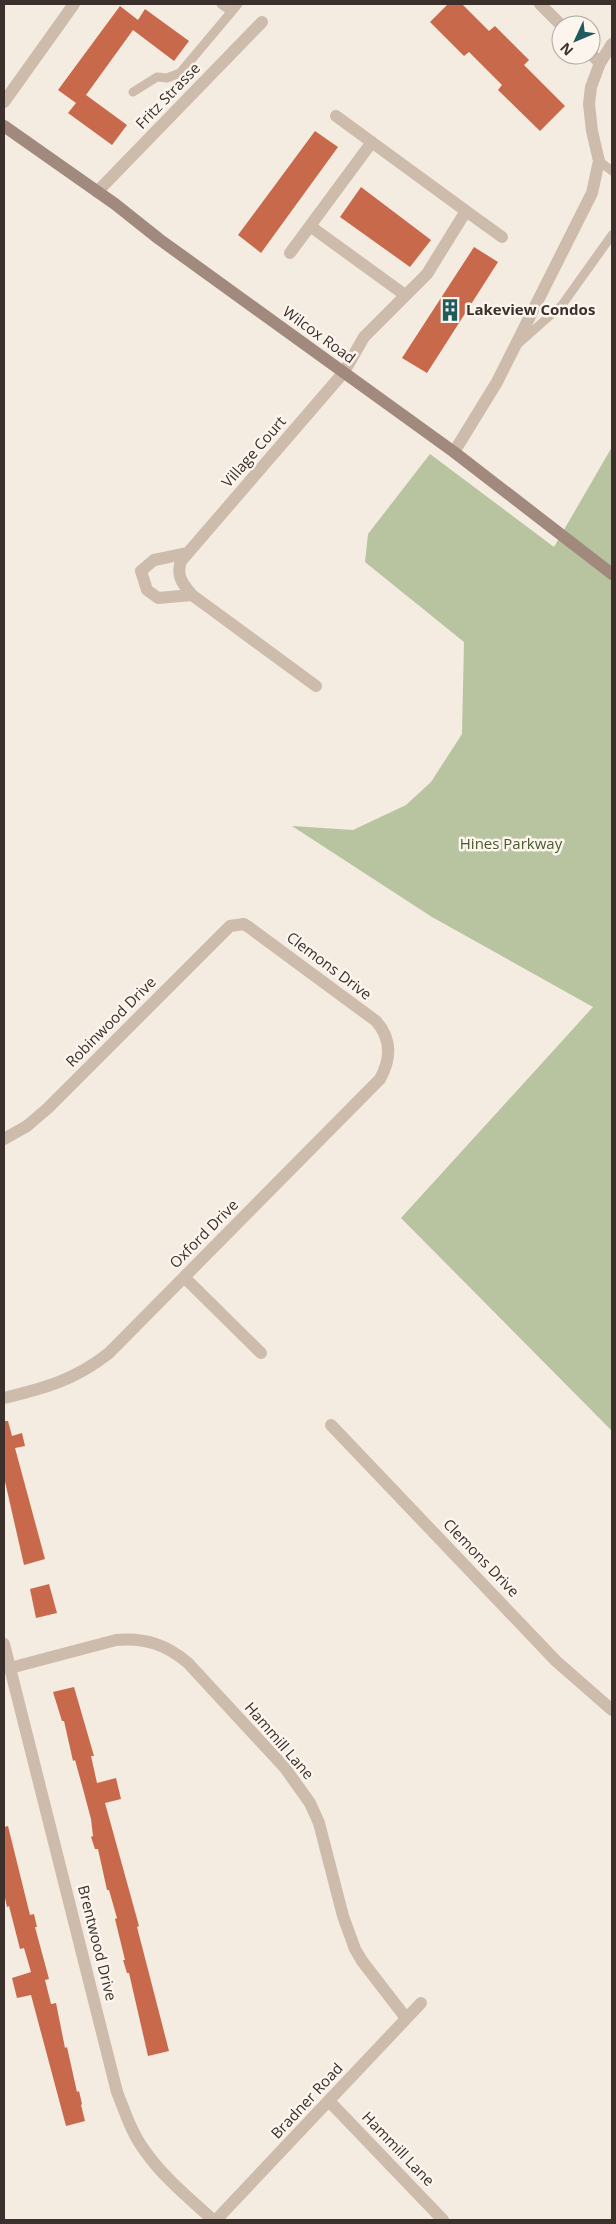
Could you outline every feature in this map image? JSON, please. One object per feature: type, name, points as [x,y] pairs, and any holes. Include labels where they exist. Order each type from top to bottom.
[{"type":"street","points":[[4,102],[74,4]]},
{"type":"street","points":[[540,4],[551,15]]},
{"type":"street","name":"Fritz Strasse","points":[[97,192],[262,22]]},
{"type":"street","points":[[601,54],[612,44]]},
{"type":"street","points":[[454,452],[497,382],[592,193],[599,161],[592,132],[590,104],[595,65]]},
{"type":"street","points":[[336,116],[502,237]]},
{"type":"street","name":"Wilcox Road","points":[[4,126],[454,452],[612,574]]},
{"type":"street","points":[[290,253],[372,142]]},
{"type":"street","name":"Village Court","points":[[316,686],[192,595],[180,582],[178,569],[181,561],[344,372],[364,337],[427,274],[466,211]]},
{"type":"street","points":[[310,226],[405,295]]},
{"type":"street","points":[[188,553],[154,560],[141,571],[147,590],[158,598],[192,595]]},
{"type":"street","name":"Clemons Drive","points":[[237,924],[250,928],[376,1020],[385,1034],[389,1047]]},
{"type":"street","name":"Robinwood Drive","points":[[4,1139],[27,1126],[48,1108],[226,929],[237,924]]},
{"type":"street","name":"Oxford Drive","points":[[4,1398],[69,1380],[96,1363],[380,1079],[386,1068],[389,1047]]},
{"type":"street","points":[[184,1277],[261,1353]]},
{"type":"street","name":"Clemons Drive","points":[[331,1425],[556,1661],[612,1710]]},
{"type":"street","name":"Hammill Lane","points":[[10,1668],[116,1640],[127,1639],[139,1639],[160,1645],[177,1654],[188,1663],[285,1768],[305,1796],[319,1824],[343,1916],[355,1949],[362,1961],[406,2018]]},
{"type":"street","name":"Brentwood Drive","points":[[4,1644],[117,2092],[125,2114],[150,2158],[215,2220]]},
{"type":"street","name":"Bradner Road","points":[[215,2220],[421,2003]]},
{"type":"street","name":"Hammill Lane","points":[[329,2101],[444,2220]]},
{"type":"lane","points":[[221,4],[231,11]]},
{"type":"lane","points":[[133,92],[157,77],[167,78],[180,73],[238,4]]},
{"type":"lane","points":[[599,161],[612,171]]},
{"type":"lane","points":[[515,347],[562,305],[612,235]]},
{"type":"green space","name":"Hines Parkway","points":[[612,447],[612,1431],[401,1218],[593,1007],[432,917],[292,826],[353,830],[406,805],[431,782],[462,734],[464,642],[365,562],[368,534],[430,454],[554,547]]},
{"type":"building","points":[[448,4],[462,4],[489,31],[495,26],[529,60],[524,65],[565,106],[540,131],[498,90],[502,85],[469,52],[464,56],[430,22]]},
{"type":"building","points":[[120,6],[138,20],[145,9],[189,41],[174,61],[133,30],[86,95],[127,125],[112,145],[68,113],[76,103],[58,90]]},
{"type":"building","points":[[315,131],[338,147],[261,253],[238,235]]},
{"type":"building","points":[[361,187],[431,240],[410,267],[340,217]]},
{"type":"building","name":"Lakeview Condos","points":[[474,247],[498,262],[427,373],[402,358]]},
{"type":"building","points":[[4,1421],[8,1421],[12,1436],[22,1433],[25,1446],[15,1448],[45,1559],[24,1565],[4,1477]]},
{"type":"building","points":[[49,1584],[57,1613],[36,1618],[30,1589]]},
{"type":"building","points":[[74,1687],[94,1756],[91,1756],[97,1783],[116,1778],[121,1799],[105,1803],[139,1926],[137,1927],[169,2051],[148,2056],[129,1973],[127,1973],[123,1960],[125,1960],[115,1919],[117,1918],[109,1890],[107,1890],[98,1849],[95,1849],[91,1837],[93,1836],[91,1819],[75,1760],[73,1761],[64,1721],[62,1721],[53,1692]]},
{"type":"building","points":[[8,1826],[30,1915],[34,1914],[37,1927],[35,1927],[49,1979],[45,1980],[51,2004],[56,2003],[65,2048],[67,2047],[77,2092],[79,2091],[82,2104],[85,2121],[66,2126],[31,1995],[17,1998],[12,1978],[31,1972],[24,1948],[20,1949],[4,1893],[4,1827]]},
{"type":"place","name":"Lakeview Condos","points":[[450,310]]}]
